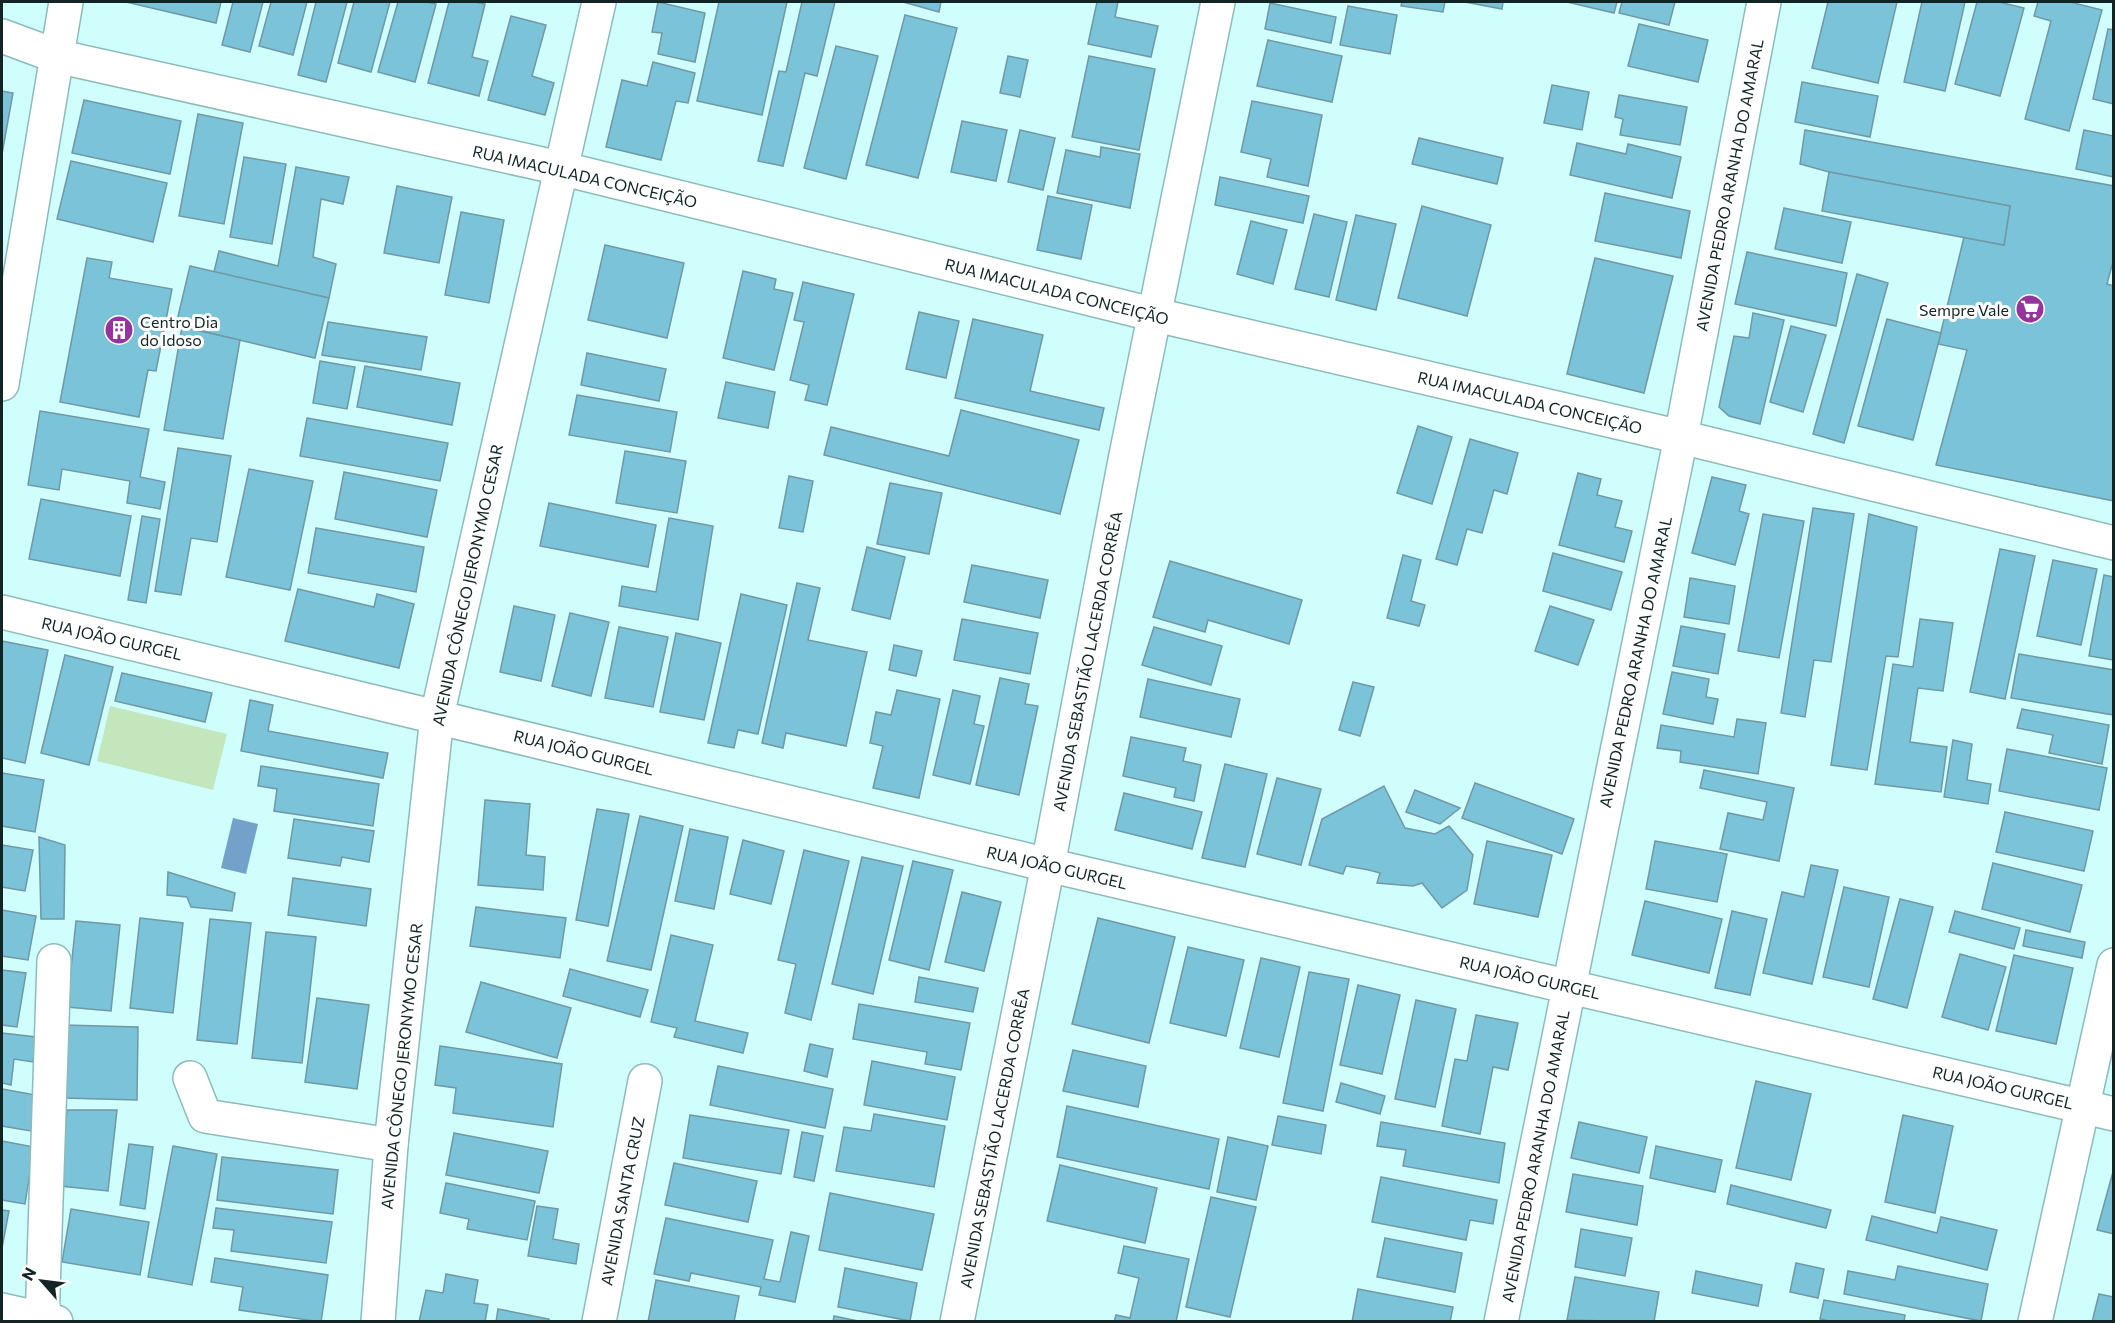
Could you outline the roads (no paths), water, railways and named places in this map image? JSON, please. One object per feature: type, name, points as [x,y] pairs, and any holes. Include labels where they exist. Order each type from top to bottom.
[{"type":"street","points":[[2,384],[66,2]]},
{"type":"street","name":"AVENIDA CÔNEGO JERONYMO CESAR","points":[[378,1322],[391,1145],[437,716],[599,2]]},
{"type":"street","name":"AVENIDA SEBASTIÃO LACERDA CORRÊA","points":[[957,1322],[1048,865],[1126,455],[1218,2]]},
{"type":"street","name":"AVENIDA PEDRO ARANHA DO AMARAL","points":[[1501,1322],[1682,437],[1764,2]]},
{"type":"street","name":"RUA IMACULADA CONCEIÇÃO","points":[[2,36],[56,56],[560,168],[1156,315],[1682,437],[2114,543]]},
{"type":"street","name":"RUA JOÃO GURGEL","points":[[2,612],[1048,865],[2099,1110]]},
{"type":"street","points":[[2,1310],[47,1321],[54,961]]},
{"type":"street","points":[[2035,1322],[2099,1110],[2114,965]]},
{"type":"street","points":[[190,1078],[205,1116],[391,1145]]},
{"type":"street","name":"AVENIDA SANTA CRUZ","points":[[599,1322],[645,1081]]},
{"type":"water","points":[[233,818],[258,824],[246,874],[221,868]]},
{"type":"place","name":"Sempre Vale","points":[[2030,309]]},
{"type":"place","name":"Centro Dia do Idoso","points":[[119,330]]}]
